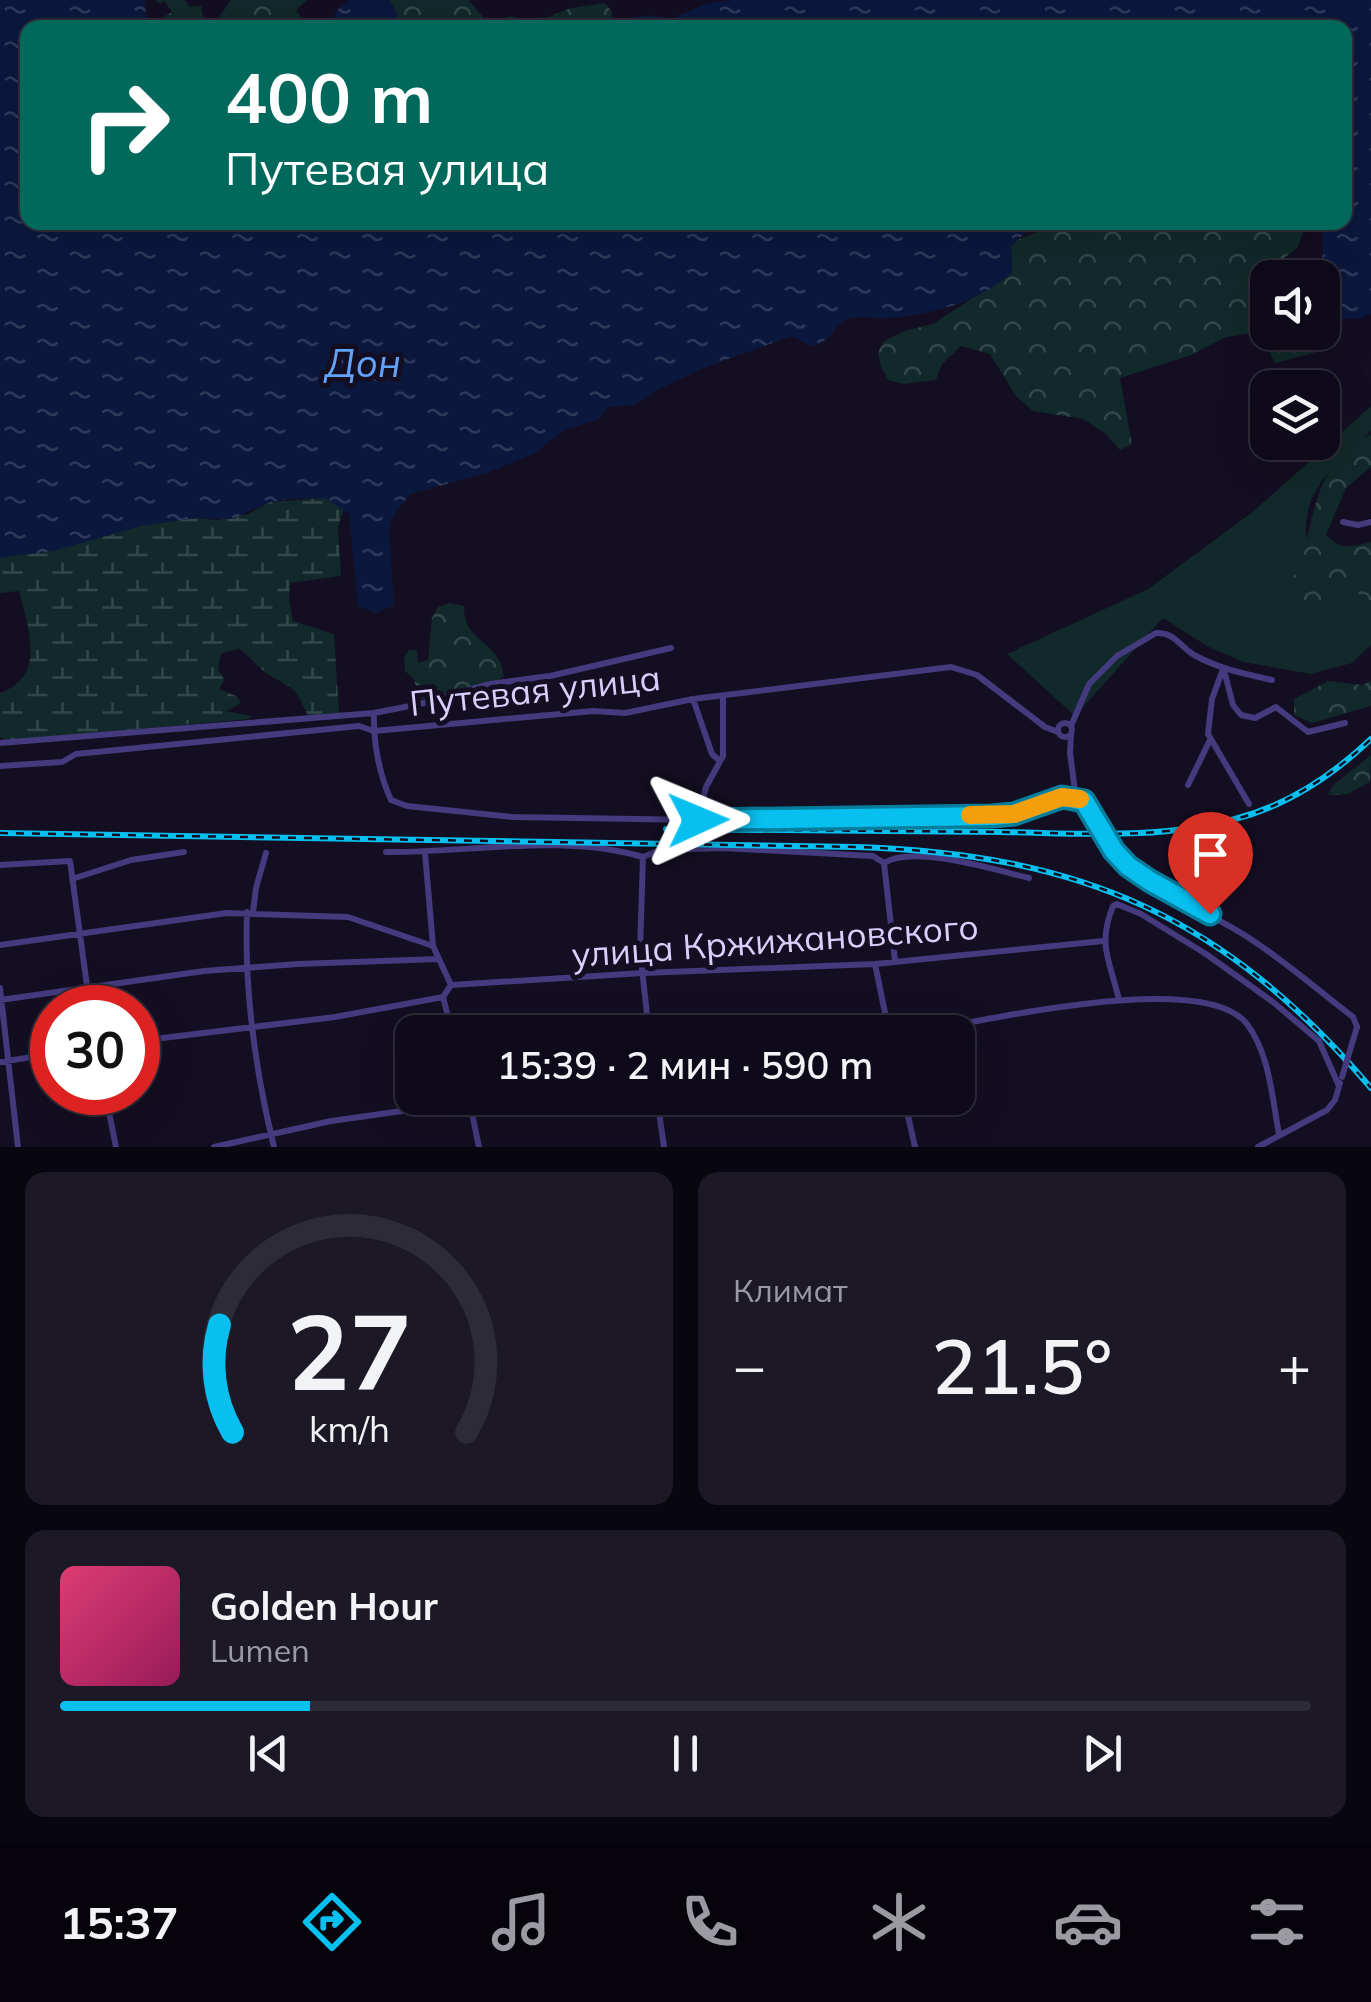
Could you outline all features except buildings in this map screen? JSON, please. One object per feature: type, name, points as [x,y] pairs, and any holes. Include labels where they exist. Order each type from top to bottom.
[{"type":"street","points":[[1343,522],[1371,522]]},
{"type":"street","points":[[1076,798],[1066,733],[1088,684],[1117,656],[1156,633],[1173,636],[1195,656],[1223,668],[1272,680]]},
{"type":"street","name":"Путевая улица","points":[[0,743],[374,712],[671,648]]},
{"type":"street","name":"Путевая улица","points":[[0,766],[62,762],[76,754],[359,726],[374,731],[594,711],[625,712],[693,698],[951,667],[977,675],[1045,727],[1066,733]]},
{"type":"street","points":[[1223,668],[1233,705],[1241,715],[1255,718],[1276,708],[1302,729],[1314,732],[1344,722]]},
{"type":"street","points":[[1223,668],[1212,699],[1210,740],[1249,804]]},
{"type":"street","points":[[698,820],[724,742],[723,696]]},
{"type":"street","points":[[693,698],[712,754],[720,760]]},
{"type":"street","points":[[374,712],[384,784],[391,800],[408,806],[512,817],[698,820],[992,816],[1014,814],[1062,797],[1076,798],[1090,808],[1114,851],[1138,874],[1264,948],[1354,1018],[1356,1027],[1335,1100],[1315,1118],[1258,1147]]},
{"type":"street","points":[[1188,785],[1210,740]]},
{"type":"street","points":[[386,852],[554,847],[628,852],[643,857],[660,850],[742,848],[779,854],[873,856],[884,863]]},
{"type":"street","points":[[72,879],[130,860],[184,852]]},
{"type":"street","points":[[424,852],[433,946],[450,985],[443,997],[448,1015]]},
{"type":"street","points":[[266,853],[250,912],[246,969],[250,1026],[274,1147]]},
{"type":"street","points":[[884,863],[903,856],[968,864],[1029,878]]},
{"type":"street","points":[[643,857],[640,899],[647,1015]]},
{"type":"street","points":[[0,865],[70,861],[86,985]]},
{"type":"street","points":[[884,863],[895,960]]},
{"type":"street","points":[[1119,1000],[1103,940],[1112,906],[1117,904],[1206,954],[1273,1002],[1319,1041],[1340,1081]]},
{"type":"street","points":[[0,945],[250,912],[348,917],[433,946]]},
{"type":"street","name":"улица Кржижановского","points":[[450,985],[875,964],[1103,940]]},
{"type":"street","points":[[107,985],[204,971],[439,959]]},
{"type":"street","points":[[875,964],[886,1015]]},
{"type":"street","points":[[0,988],[4,1061],[18,1147]]},
{"type":"street","points":[[1,1000],[30,996]]},
{"type":"street","points":[[160,1038],[354,1014],[443,997]]},
{"type":"street","points":[[975,1023],[1119,1000],[1159,998],[1209,1002],[1226,1008],[1245,1022],[1261,1048],[1279,1134]]},
{"type":"street","points":[[4,1061],[30,1057]]},
{"type":"street","points":[[214,1147],[395,1110]]},
{"type":"street","points":[[110,1115],[116,1147]]},
{"type":"street","points":[[472,1115],[479,1147]]},
{"type":"street","points":[[659,1115],[664,1147]]},
{"type":"street","points":[[908,1115],[916,1147]]},
{"type":"green space","points":[[155,0],[185,0],[190,7],[201,6],[204,20],[160,20],[172,12],[164,1],[159,4]]},
{"type":"green space","points":[[231,0],[307,0],[296,10],[303,20],[217,20]]},
{"type":"green space","points":[[389,0],[469,0],[485,20],[398,20]]},
{"type":"green space","points":[[605,3],[612,12],[611,20],[520,20]]},
{"type":"green space","points":[[1042,230],[1304,230],[1298,247],[1282,260],[1250,260],[1250,333],[1226,337],[1191,355],[1120,378],[1132,444],[1120,450],[1105,433],[1083,419],[1033,411],[1016,396],[990,354],[961,346],[942,364],[936,380],[904,384],[888,380],[881,367],[878,352],[884,341],[933,324],[1012,272],[1011,247],[1015,241]]},
{"type":"green space","points":[[1269,350],[1318,350],[1314,353],[1275,363]]},
{"type":"green space","points":[[1371,406],[1371,431],[1321,483],[1308,513],[1306,531],[1309,551],[1371,585],[1371,645],[1352,663],[1311,674],[1243,662],[1207,646],[1163,618],[1075,716],[1007,654],[1148,589],[1254,511],[1311,460],[1340,460],[1340,434]]},
{"type":"green space","points":[[1371,434],[1371,467],[1346,488],[1326,535],[1347,546],[1371,542],[1371,605],[1354,589],[1326,597],[1307,615],[1271,591],[1299,572],[1319,493],[1338,460]]},
{"type":"green space","points":[[325,498],[344,508],[338,527],[341,576],[290,583],[289,600],[293,621],[334,634],[339,713],[308,716],[294,690],[240,649],[221,653],[218,670],[225,679],[219,689],[236,696],[241,703],[226,711],[252,716],[248,719],[7,741],[0,737],[0,693],[24,675],[30,650],[19,591],[0,593],[0,558],[145,525],[197,518],[217,520],[248,514],[270,502]]},
{"type":"green space","points":[[450,603],[464,606],[471,631],[494,653],[504,676],[419,700],[414,679],[405,671],[404,658],[409,650],[417,650],[418,663],[428,660],[432,618],[438,607]]},
{"type":"green space","points":[[1328,681],[1362,685],[1371,681],[1371,706],[1312,723],[1294,715],[1294,699]]},
{"type":"green space","points":[[1371,755],[1370,782],[1348,794],[1328,795],[1333,785]]},
{"type":"water","name":"Дон","points":[[0,0],[144,0],[147,20],[20,20],[20,230],[1028,230],[1011,247],[1012,272],[970,299],[920,314],[853,318],[812,346],[791,336],[701,369],[635,405],[608,407],[599,419],[565,430],[533,454],[487,473],[410,494],[391,519],[389,530],[394,605],[376,613],[358,606],[349,514],[325,498],[270,502],[232,519],[197,518],[145,525],[53,551],[0,558]]},
{"type":"water","points":[[349,0],[389,0],[398,20],[334,20],[335,12]]},
{"type":"water","points":[[731,0],[1371,0],[1371,314],[1340,319],[1340,260],[1322,260],[1322,230],[1352,230],[1352,20],[622,20],[643,16],[671,19],[708,3]]},
{"type":"railway","points":[[666,829],[1089,834],[1177,830],[1235,819],[1272,806],[1325,777],[1371,739]]},
{"type":"railway","points":[[0,833],[856,847],[937,852],[1011,863],[1079,881],[1143,906],[1203,938],[1260,979],[1316,1029],[1371,1088]]},
{"type":"slow traffic","points":[[970,815],[1014,814],[1062,797],[1080,799]]},
{"type":"route","points":[[698,820],[992,816],[1014,814],[1062,797],[1076,798],[1090,808],[1114,851],[1138,874],[1210,914]]}]
